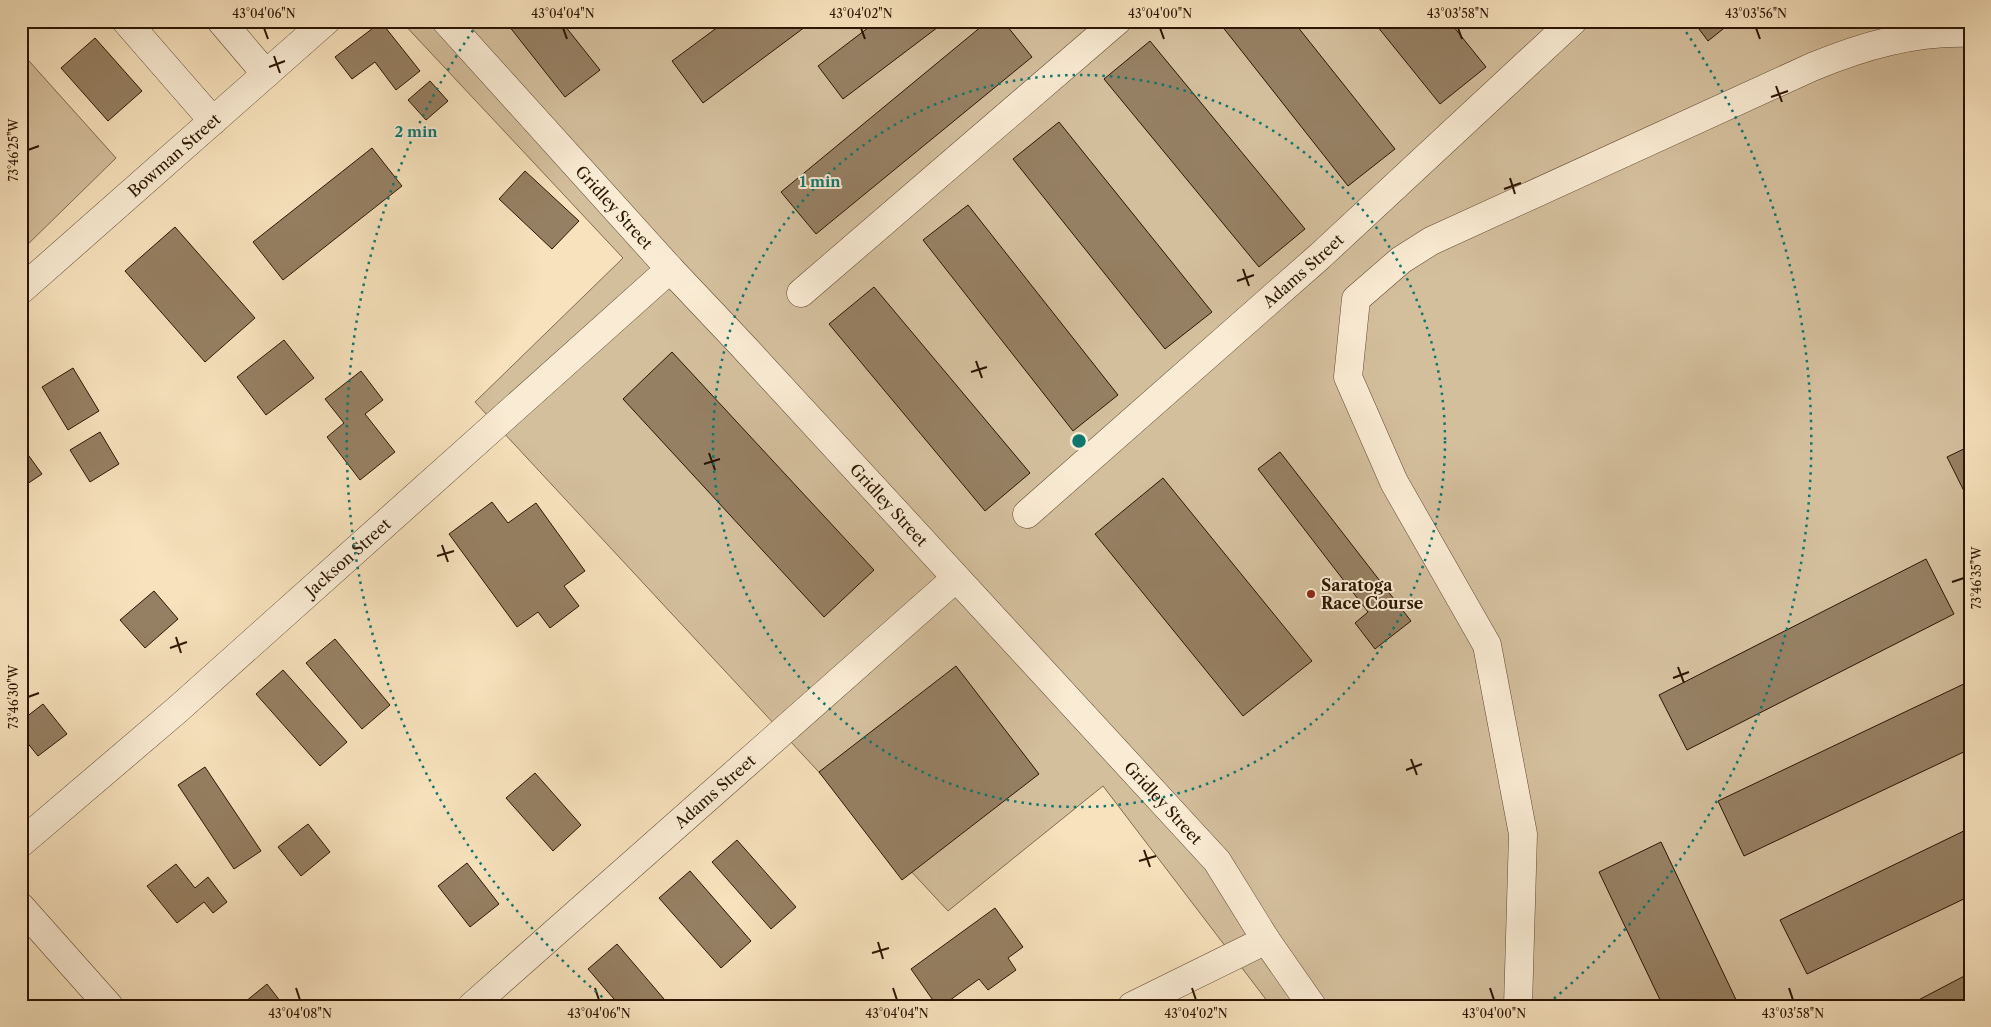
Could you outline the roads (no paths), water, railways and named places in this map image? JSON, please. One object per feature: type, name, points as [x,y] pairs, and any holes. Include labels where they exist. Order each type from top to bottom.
[{"type":"street","points":[[126,21],[213,121]]},
{"type":"street","points":[[221,21],[266,74]]},
{"type":"street","name":"Bowman Street","points":[[21,290],[326,21]]},
{"type":"street","name":"Gridley Street","points":[[446,21],[670,269],[1217,861],[1266,940],[1312,1006]]},
{"type":"street","points":[[801,293],[1117,21]]},
{"type":"street","name":"Adams Street","points":[[1027,514],[1320,256],[1573,21]]},
{"type":"street","points":[[1518,1006],[1524,834],[1487,645],[1394,482],[1348,377],[1356,298],[1402,260],[1432,240],[1812,67],[1849,52],[1900,38],[1947,32],[1970,33]]},
{"type":"street","name":"Jackson Street","points":[[21,843],[177,710],[670,269]]},
{"type":"street","name":"Adams Street","points":[[472,1006],[956,578]]},
{"type":"street","points":[[21,907],[109,1006]]},
{"type":"street","points":[[1132,1006],[1266,940]]},
{"type":"place","name":"Saratoga Race Course","points":[[1311,594]]}]
